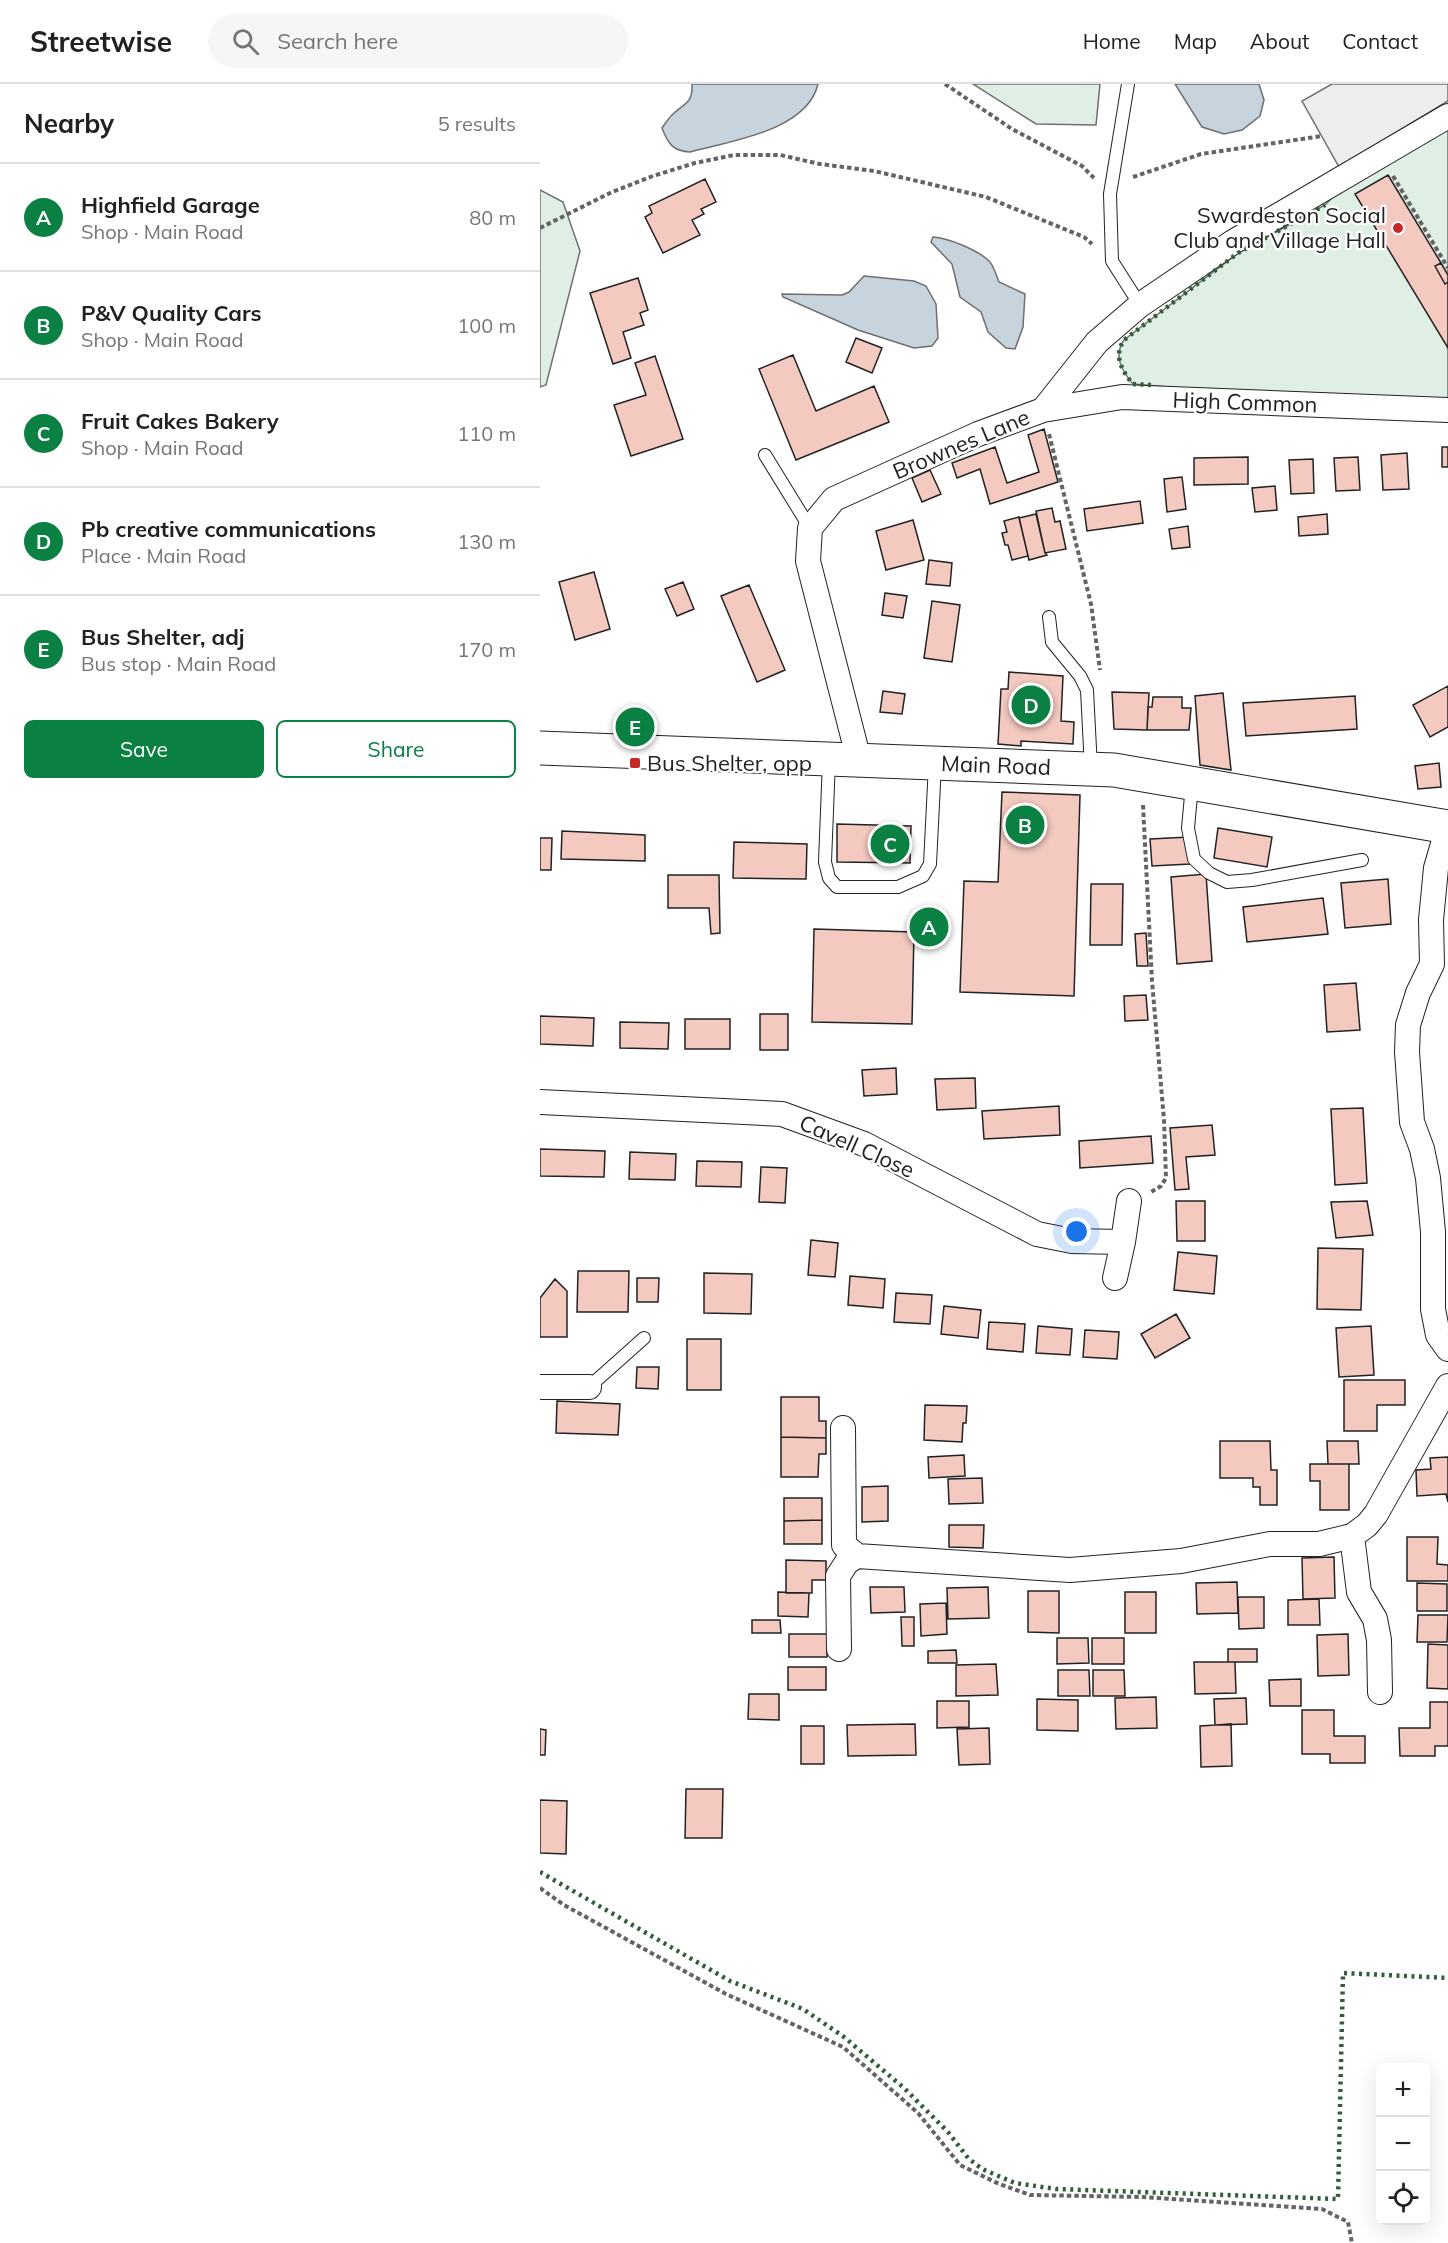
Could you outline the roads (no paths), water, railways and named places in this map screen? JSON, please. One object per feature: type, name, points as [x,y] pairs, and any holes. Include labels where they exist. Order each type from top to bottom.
[{"type":"main road","name":"Main Road","points":[[540,748],[1091,769],[1142,775],[1448,827]]},
{"type":"street","name":"Brownes Lane","points":[[810,528],[834,499],[978,434],[1043,410],[1097,342],[1140,305],[1233,242],[1448,116]]},
{"type":"street","name":"High Common","points":[[1043,410],[1122,397],[1448,410]]},
{"type":"street","points":[[810,528],[808,561],[844,759]]},
{"type":"street","points":[[1448,827],[1436,868],[1431,920],[1432,964],[1418,993],[1408,1025],[1412,1122],[1422,1149],[1438,1177],[1433,1232],[1432,1309],[1438,1335],[1448,1349]]},
{"type":"street","name":"Cavell Close","points":[[540,1102],[782,1114],[864,1144],[1037,1234],[1072,1241],[1123,1242]]},
{"type":"street","points":[[1115,1278],[1129,1201]]},
{"type":"street","points":[[839,1649],[838,1576],[847,1562],[857,1556],[1070,1570],[1181,1562],[1270,1544],[1319,1544],[1352,1536],[1367,1526],[1376,1514],[1448,1386]]},
{"type":"street","points":[[540,1387],[589,1387]]},
{"type":"street","points":[[843,1428],[844,1545],[857,1556]]},
{"type":"street","points":[[1352,1536],[1359,1592],[1375,1619],[1379,1640],[1380,1692]]},
{"type":"lane","points":[[1128,84],[1111,189],[1112,261],[1140,305]]},
{"type":"lane","points":[[765,454],[810,528]]},
{"type":"lane","points":[[1049,617],[1052,642],[1080,676],[1087,690],[1091,769]]},
{"type":"lane","points":[[844,759],[825,862],[829,878],[837,887],[898,887],[923,876],[930,864],[935,763]]},
{"type":"lane","points":[[1192,784],[1188,828],[1194,859],[1209,873],[1227,882],[1252,880],[1362,860]]},
{"type":"lane","points":[[589,1387],[644,1338]]},
{"type":"place","name":"Swardeston Social Club and Village Hall","points":[[1398,228]]},
{"type":"place","name":"Pb creative communications","points":[[1031,705]]},
{"type":"place","name":"Bus Shelter, adj","points":[[635,727]]},
{"type":"place","name":"Bus Shelter, opp","points":[[635,763]]},
{"type":"place","name":"P&V Quality Cars","points":[[1025,825]]},
{"type":"place","name":"Fruit Cakes Bakery","points":[[890,844]]},
{"type":"place","name":"Highfield Garage","points":[[929,927]]}]
